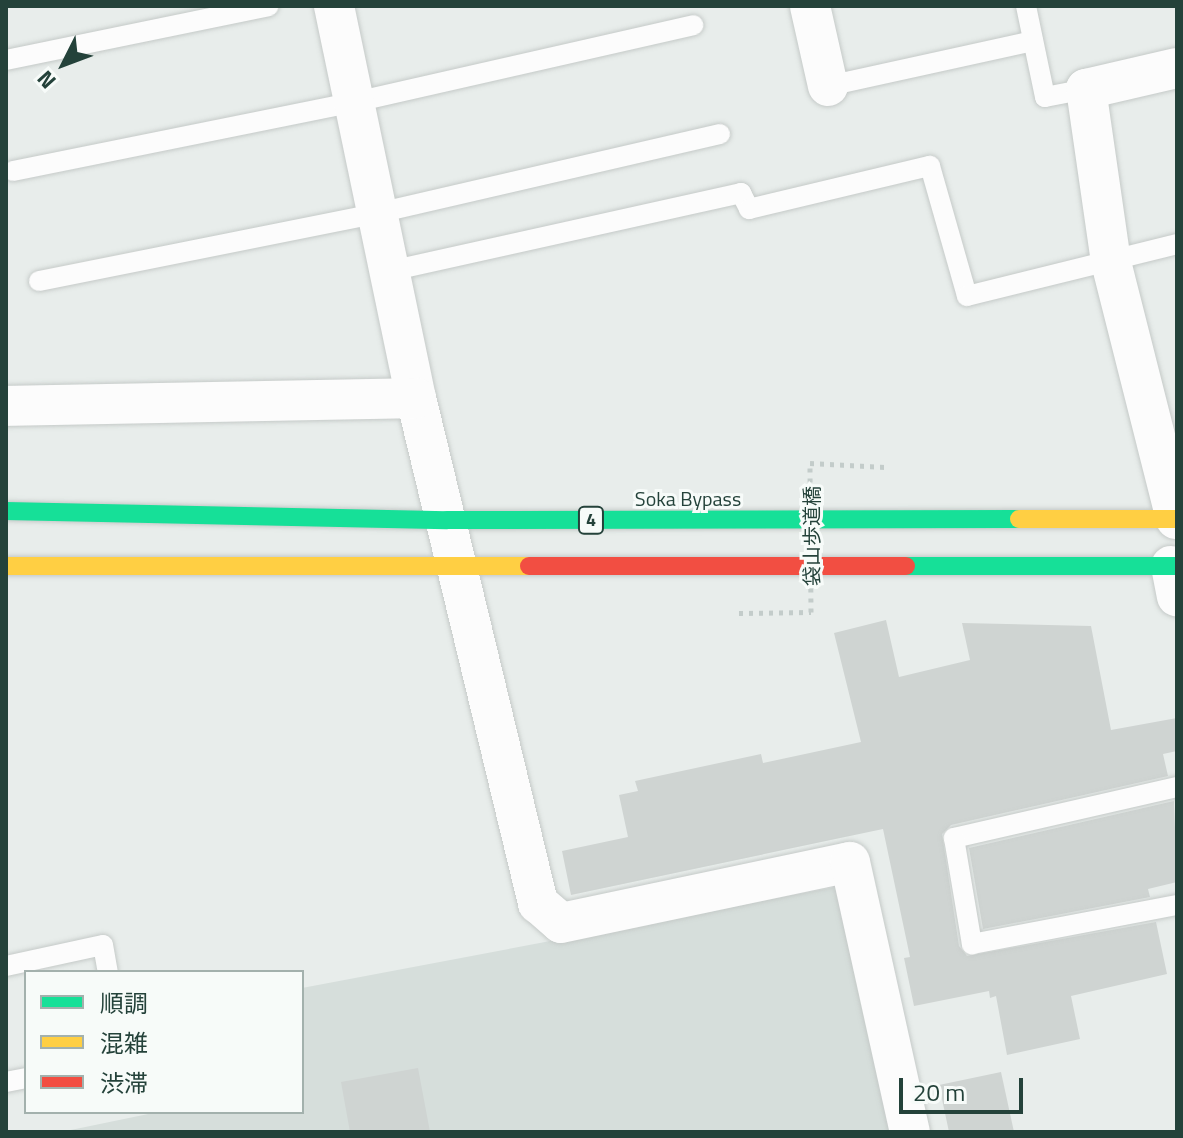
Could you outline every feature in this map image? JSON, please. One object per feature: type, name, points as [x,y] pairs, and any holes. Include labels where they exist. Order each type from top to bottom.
[{"type":"highway","name":"Soka Bypass","points":[[6,511],[447,520],[1176,519]]},
{"type":"highway","points":[[6,566],[456,567],[1175,576]]},
{"type":"street","points":[[334,6],[416,398],[538,903],[561,923],[850,862],[910,1132]]},
{"type":"street","points":[[810,6],[828,86]]},
{"type":"street","points":[[1176,519],[1111,262],[1086,89],[1177,68]]},
{"type":"street","points":[[6,406],[416,398]]},
{"type":"lane","points":[[6,60],[269,6]]},
{"type":"lane","points":[[1026,6],[1045,97],[1086,89]]},
{"type":"lane","points":[[13,171],[355,102],[693,25]]},
{"type":"lane","points":[[828,86],[1033,41]]},
{"type":"lane","points":[[39,281],[378,213],[720,134]]},
{"type":"lane","points":[[390,271],[741,193],[749,209],[930,166],[967,296],[1177,244]]},
{"type":"lane","points":[[1177,787],[954,838],[972,944],[1177,905]]},
{"type":"lane","points":[[6,966],[103,945],[108,970]]},
{"type":"path","name":"袋山歩道橋","points":[[739,613],[811,612],[810,463],[885,467]]},
{"type":"shaded area","points":[[841,886],[896,1132],[61,1132],[148,1114],[304,1114],[304,988]]},
{"type":"building","points":[[886,620],[899,677],[970,660],[962,623],[1091,626],[1111,730],[1177,718],[1177,751],[1163,754],[1168,776],[951,825],[942,834],[959,946],[967,956],[1156,922],[1167,974],[1071,996],[1080,1039],[1007,1055],[996,996],[990,998],[989,991],[914,1006],[904,958],[910,957],[883,829],[571,895],[562,851],[628,837],[619,795],[638,791],[635,781],[761,754],[763,763],[861,742],[834,633]]},
{"type":"building","points":[[1174,801],[1177,882],[1148,889],[1150,897],[983,929],[969,848]]},
{"type":"building","points":[[418,1068],[430,1132],[350,1132],[341,1082]]},
{"type":"building","points":[[1001,1072],[1014,1132],[949,1132],[939,1085]]},
{"type":"traffic: fast","points":[[6,511],[447,520],[1019,519]]},
{"type":"traffic: fast","points":[[906,566],[1177,566]]},
{"type":"traffic: slow","points":[[1019,519],[1177,519]]},
{"type":"traffic: slow","points":[[6,566],[529,566]]},
{"type":"traffic: jam","points":[[529,566],[906,566]]}]
